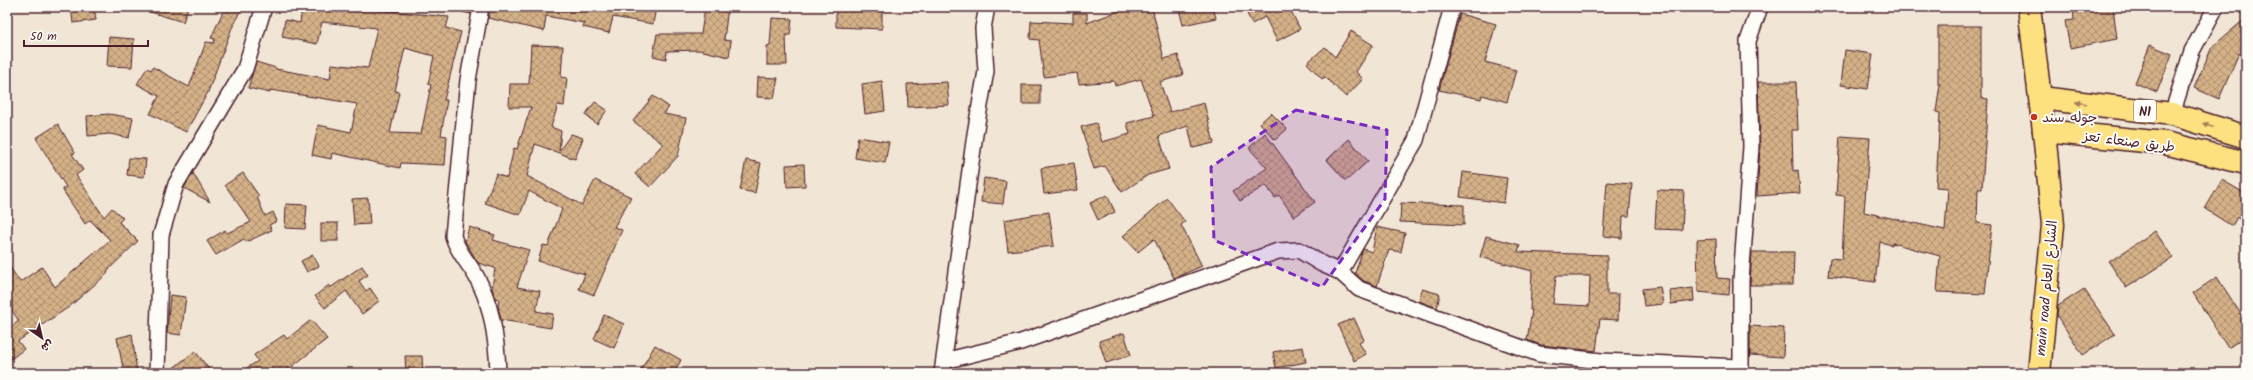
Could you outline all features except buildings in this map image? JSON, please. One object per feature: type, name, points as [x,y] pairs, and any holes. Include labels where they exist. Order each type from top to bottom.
[{"type":"main road","points":[[2029,7],[2044,131]]},
{"type":"main road","name":"N1","points":[[2041,98],[2172,114],[2246,137]]},
{"type":"main road","name":"طريق صنعاء تعز","points":[[2044,131],[2165,143],[2246,163]]},
{"type":"main road","name":"main road الشارع العام","points":[[2039,373],[2053,225],[2044,131]]},
{"type":"street","points":[[157,373],[161,235],[176,184],[245,69],[264,7]]},
{"type":"street","points":[[481,7],[468,80],[453,236],[456,248],[477,277],[485,299],[495,335],[498,373]]},
{"type":"street","points":[[987,7],[983,28],[986,71],[975,134],[943,367],[1021,342],[1278,251],[1299,250],[1322,264],[1340,272],[1359,290],[1539,354],[1601,361],[1741,370],[1742,280],[1751,147],[1748,41],[1760,7]]},
{"type":"street","points":[[1340,272],[1416,140],[1452,7]]},
{"type":"street","points":[[2172,114],[2192,51],[2216,7]]},
{"type":"highlighted area","points":[[1296,110],[1387,130],[1385,199],[1322,287],[1214,240],[1211,167]]},
{"type":"place","name":"جوله سند","points":[[2034,117]]}]
